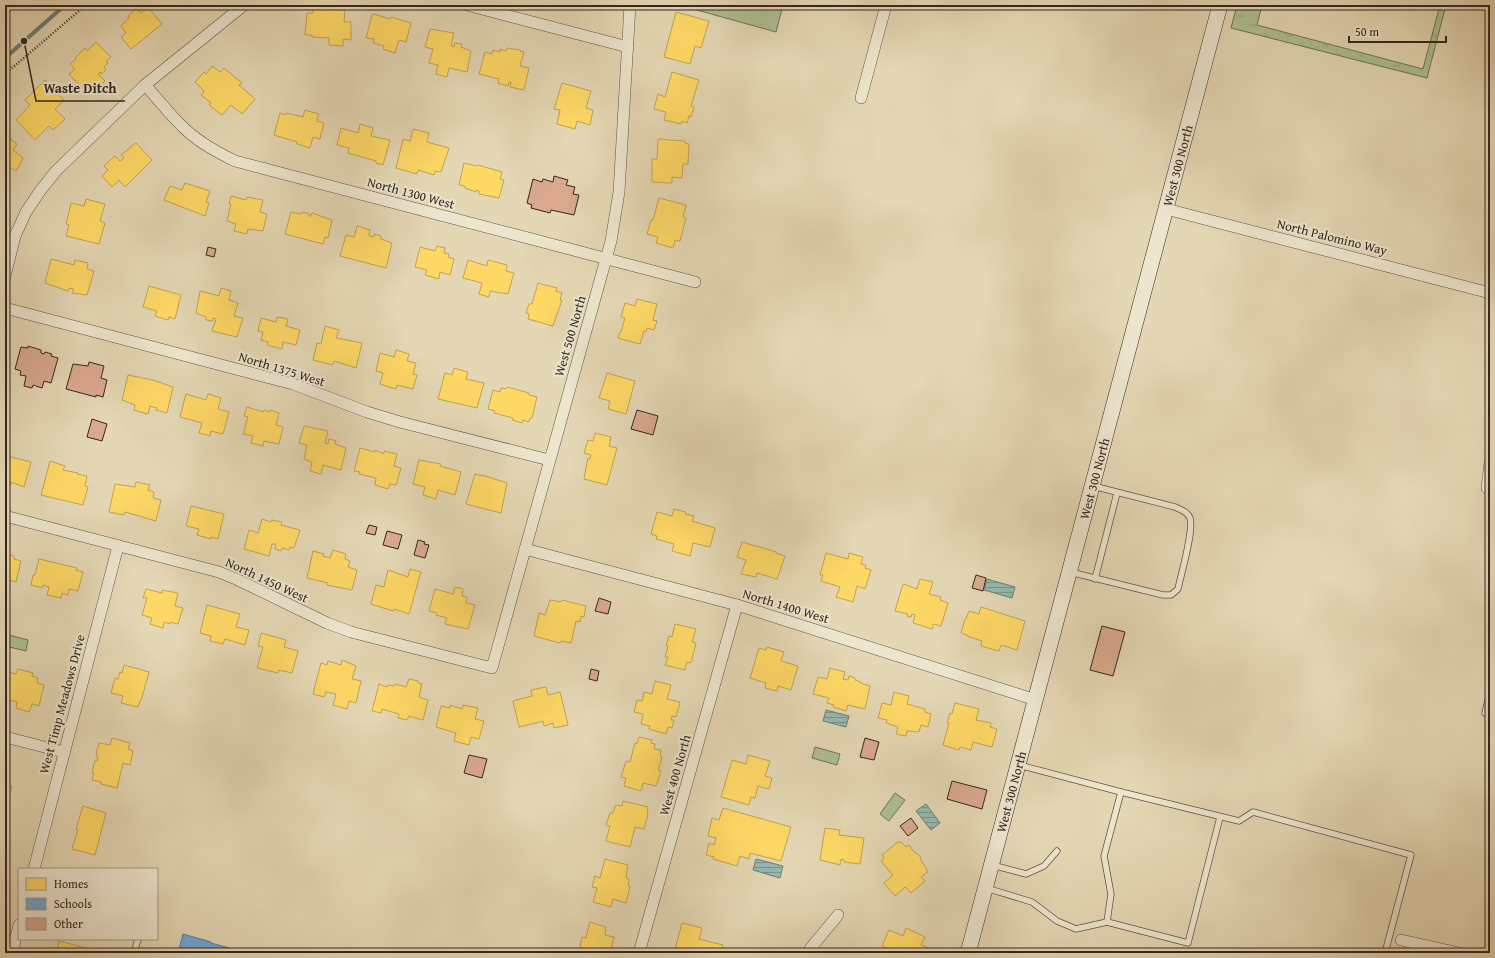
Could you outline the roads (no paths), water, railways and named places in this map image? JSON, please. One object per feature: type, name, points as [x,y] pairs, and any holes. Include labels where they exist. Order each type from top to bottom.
[{"type":"street","points":[[5,276],[15,236],[26,212],[56,171],[145,85],[244,5]]},
{"type":"street","points":[[467,5],[628,47]]},
{"type":"street","name":"West 500 North","points":[[492,668],[606,259],[617,214],[630,5]]},
{"type":"street","points":[[861,98],[886,5]]},
{"type":"street","name":"West 300 North","points":[[968,953],[1220,5]]},
{"type":"street","name":"North 1300 West","points":[[145,85],[185,129],[218,153],[235,161],[695,282]]},
{"type":"street","name":"North Palomino Way","points":[[1166,209],[1490,293]]},
{"type":"street","name":"North 1375 West","points":[[5,308],[293,384],[367,412],[400,422],[549,460]]},
{"type":"street","points":[[1487,488],[1490,463]]},
{"type":"street","name":"North 1450 West","points":[[5,516],[225,574],[327,624],[351,632],[492,668]]},
{"type":"street","name":"West Timp Meadows Drive","points":[[34,868],[118,546]]},
{"type":"street","name":"North 1400 West","points":[[525,549],[737,605],[1036,700]]},
{"type":"street","name":"West 400 North","points":[[640,953],[737,605]]},
{"type":"street","points":[[5,737],[64,752]]},
{"type":"street","points":[[808,953],[838,915]]},
{"type":"street","points":[[9,952],[18,928]]},
{"type":"street","points":[[1401,940],[1459,953]]},
{"type":"lane","points":[[1070,572],[1163,595],[1171,595],[1178,589],[1191,528],[1190,517],[1186,512],[1175,507],[1093,486]]},
{"type":"lane","points":[[1095,579],[1117,493]]},
{"type":"lane","points":[[1485,713],[1490,691]]},
{"type":"lane","points":[[1019,765],[1239,821],[1253,812],[1411,855],[1385,953]]},
{"type":"lane","points":[[1106,922],[1111,894],[1104,856],[1121,792]]},
{"type":"lane","points":[[986,888],[1032,902],[1057,921],[1076,929],[1106,922],[1188,943],[1220,817]]},
{"type":"lane","points":[[992,865],[1026,874],[1044,866],[1057,852]]},
{"type":"lane","points":[[134,953],[138,940]]},
{"type":"water","points":[[987,579],[1015,587],[1012,598],[984,590]]},
{"type":"water","points":[[826,710],[849,716],[846,727],[823,721]]},
{"type":"water","points":[[926,804],[940,823],[931,830],[916,811]]},
{"type":"water","points":[[756,859],[783,866],[780,878],[753,870]]},
{"type":"waterway","points":[[5,58],[65,5]]},
{"type":"place","name":"Waste Ditch","points":[[24,41]]}]
